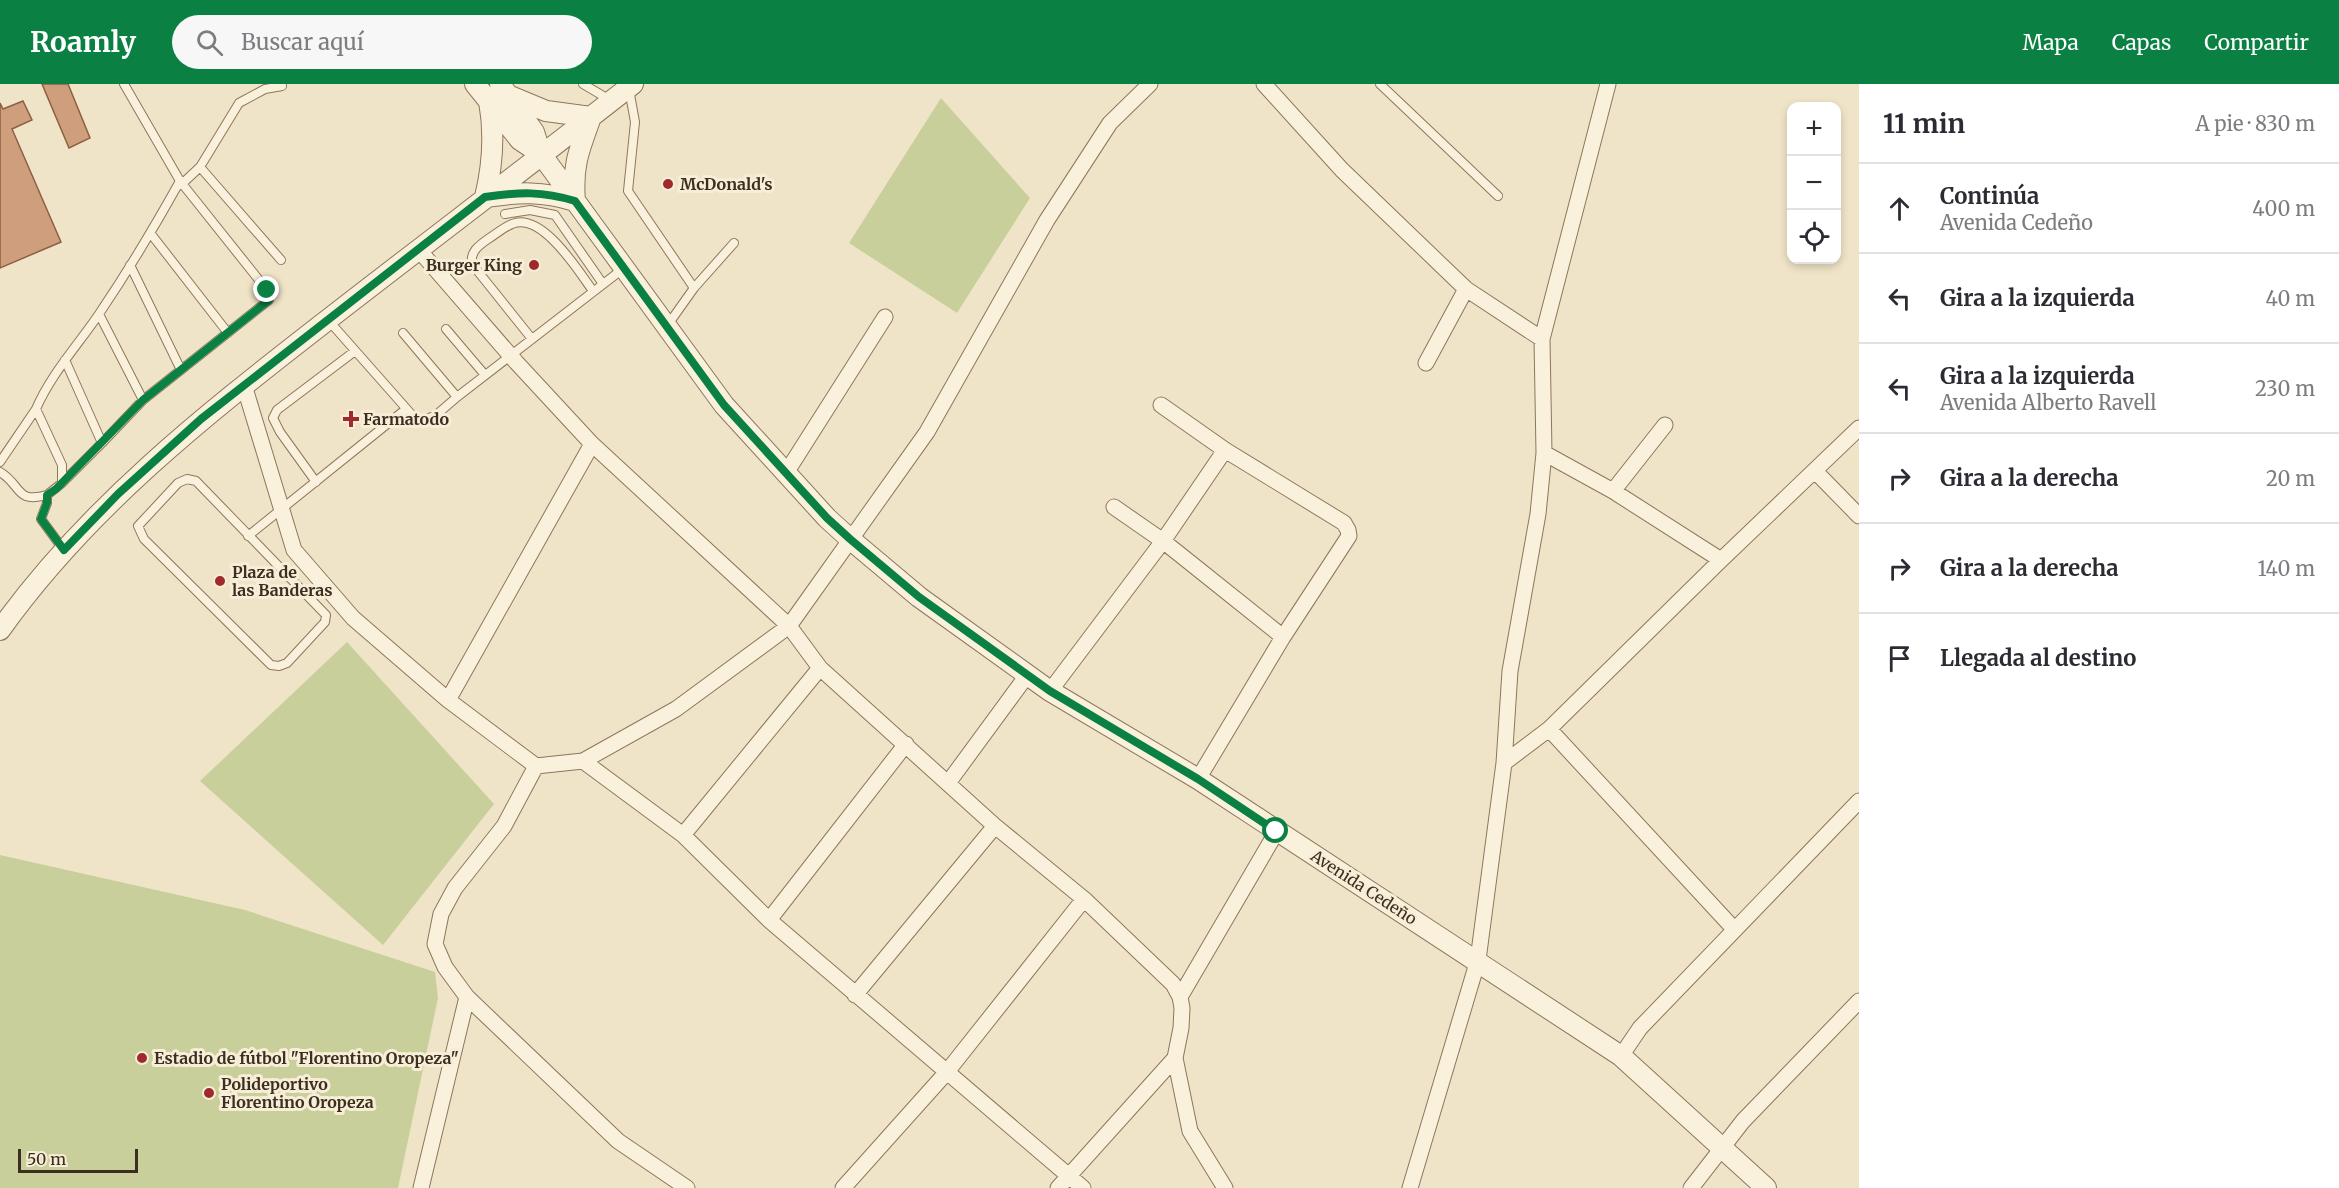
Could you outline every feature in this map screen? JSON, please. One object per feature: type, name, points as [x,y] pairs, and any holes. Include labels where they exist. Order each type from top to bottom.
[{"type":"street","points":[[475,84],[520,140],[541,154]]},
{"type":"street","points":[[244,385],[294,550],[353,618],[447,700],[536,766],[583,762],[676,709],[789,626],[927,432],[1047,220],[1110,123],[1150,84]]},
{"type":"street","points":[[1264,84],[1342,170],[1466,289],[1542,339]]},
{"type":"street","points":[[0,630],[64,550],[118,494],[159,456],[244,385],[631,86]]},
{"type":"street","points":[[1410,1188],[1478,960],[1504,763],[1510,671],[1538,514],[1544,453],[1542,339],[1603,86]]},
{"type":"street","points":[[504,89],[534,132],[541,154]]},
{"type":"street","points":[[504,89],[546,111],[591,117]]},
{"type":"street","points":[[485,197],[493,155],[489,101]]},
{"type":"street","points":[[485,197],[520,192],[549,194],[575,201],[573,179],[576,157],[591,117]]},
{"type":"street","name":"Avenida Cedeño","points":[[541,154],[724,405],[827,518],[850,539],[919,597],[1050,691],[1198,779],[1478,960],[1621,1056],[1766,1188]]},
{"type":"street","points":[[418,249],[510,356],[592,444],[789,626],[820,668],[995,826],[1084,899],[1173,984],[1180,997],[1181,1028],[1175,1059],[1190,1131],[1225,1188]]},
{"type":"street","points":[[1426,363],[1466,289]]},
{"type":"street","points":[[786,473],[885,317]]},
{"type":"street","points":[[1161,405],[1225,450],[1344,523],[1349,536],[1283,637],[1198,779]]},
{"type":"street","points":[[1612,491],[1665,425]]},
{"type":"street","points":[[1504,763],[1549,729],[1859,428]]},
{"type":"street","points":[[447,700],[592,444]]},
{"type":"street","points":[[1050,691],[1163,541],[1225,450]]},
{"type":"street","points":[[1544,453],[1612,491],[1721,560]]},
{"type":"street","points":[[1815,471],[1859,516]]},
{"type":"street","points":[[1114,507],[1163,541],[1283,637]]},
{"type":"street","points":[[683,835],[820,668]]},
{"type":"street","points":[[948,783],[1028,674]]},
{"type":"street","points":[[1549,729],[1734,929]]},
{"type":"street","points":[[769,920],[906,744]]},
{"type":"street","points":[[583,762],[683,835],[769,920],[1083,1188]]},
{"type":"street","points":[[536,766],[504,826],[454,888],[441,914],[435,944],[445,967],[466,997],[618,1141],[687,1188]]},
{"type":"street","points":[[1621,1056],[1640,1028],[1859,801]]},
{"type":"street","points":[[855,995],[995,826]]},
{"type":"street","points":[[1180,997],[1276,831]]},
{"type":"street","points":[[843,1188],[946,1073],[1084,899]]},
{"type":"street","points":[[421,1188],[466,997]]},
{"type":"street","points":[[1691,1188],[1743,1121],[1859,1001]]},
{"type":"street","points":[[1058,1188],[1175,1059]]},
{"type":"lane","points":[[0,472],[8,477],[27,498],[34,499],[47,495],[62,483],[143,400],[269,300],[270,295],[180,181],[124,84]]},
{"type":"lane","points":[[583,84],[611,101]]},
{"type":"lane","points":[[1380,84],[1498,196]]},
{"type":"lane","points":[[180,181],[185,181],[200,167],[239,103],[265,89],[282,86]]},
{"type":"lane","points":[[631,86],[635,122],[628,192],[694,288]]},
{"type":"lane","points":[[200,167],[281,260]]},
{"type":"lane","points":[[0,462],[36,409],[43,392],[99,314],[151,234],[180,181]]},
{"type":"lane","points":[[505,214],[530,210],[555,216],[603,284]]},
{"type":"lane","points":[[532,339],[472,264],[471,258],[474,251],[484,242],[513,223],[521,222],[532,226],[545,233],[564,250],[593,291]]},
{"type":"lane","points":[[151,234],[228,333]]},
{"type":"lane","points":[[666,327],[694,288],[734,243]]},
{"type":"lane","points":[[130,265],[181,370]]},
{"type":"lane","points":[[328,320],[406,409],[421,420],[435,416],[484,375],[624,268]]},
{"type":"lane","points":[[99,314],[143,400]]},
{"type":"lane","points":[[446,329],[484,375]]},
{"type":"lane","points":[[403,333],[457,397]]},
{"type":"lane","points":[[316,482],[280,432],[273,418],[277,410],[356,351]]},
{"type":"lane","points":[[65,360],[102,443]]},
{"type":"lane","points":[[36,409],[62,465],[62,483]]},
{"type":"lane","points":[[248,536],[406,409]]},
{"type":"lane","points":[[188,478],[196,481],[248,536],[326,615],[325,622],[287,663],[279,666],[271,665],[152,547],[144,539],[138,526],[178,483],[188,478]]},
{"type":"lane","points":[[47,495],[47,503],[41,519],[64,550]]},
{"type":"green space","points":[[941,98],[1030,198],[957,313],[849,243]]},
{"type":"green space","points":[[347,642],[494,804],[383,945],[200,781]]},
{"type":"green space","name":"Polideportivo Florentino Oropeza","points":[[0,855],[245,910],[435,972],[438,998],[398,1188],[0,1188]]},
{"type":"building","points":[[42,84],[68,84],[90,138],[69,148]]},
{"type":"building","points":[[23,101],[32,120],[12,129],[61,242],[0,268],[0,103],[3,109]]},
{"type":"place","name":"McDonald's","points":[[668,184]]},
{"type":"place","name":"Burger King","points":[[534,265]]},
{"type":"place","name":"Farmatodo","points":[[351,419]]},
{"type":"place","name":"Plaza de las Banderas","points":[[220,581]]},
{"type":"place","name":"Estadio de fútbol \"Florentino Oropeza\"","points":[[142,1058]]},
{"type":"place","name":"Polideportivo Florentino Oropeza","points":[[209,1093]]},
{"type":"route","points":[[267,290],[270,295],[269,300],[143,400],[56,489],[47,495],[47,503],[41,519],[43,525],[64,550],[118,494],[201,419],[485,197],[520,192],[549,194],[575,201],[724,405],[827,518],[850,539],[919,597],[1050,691],[1198,779],[1276,831]]}]
